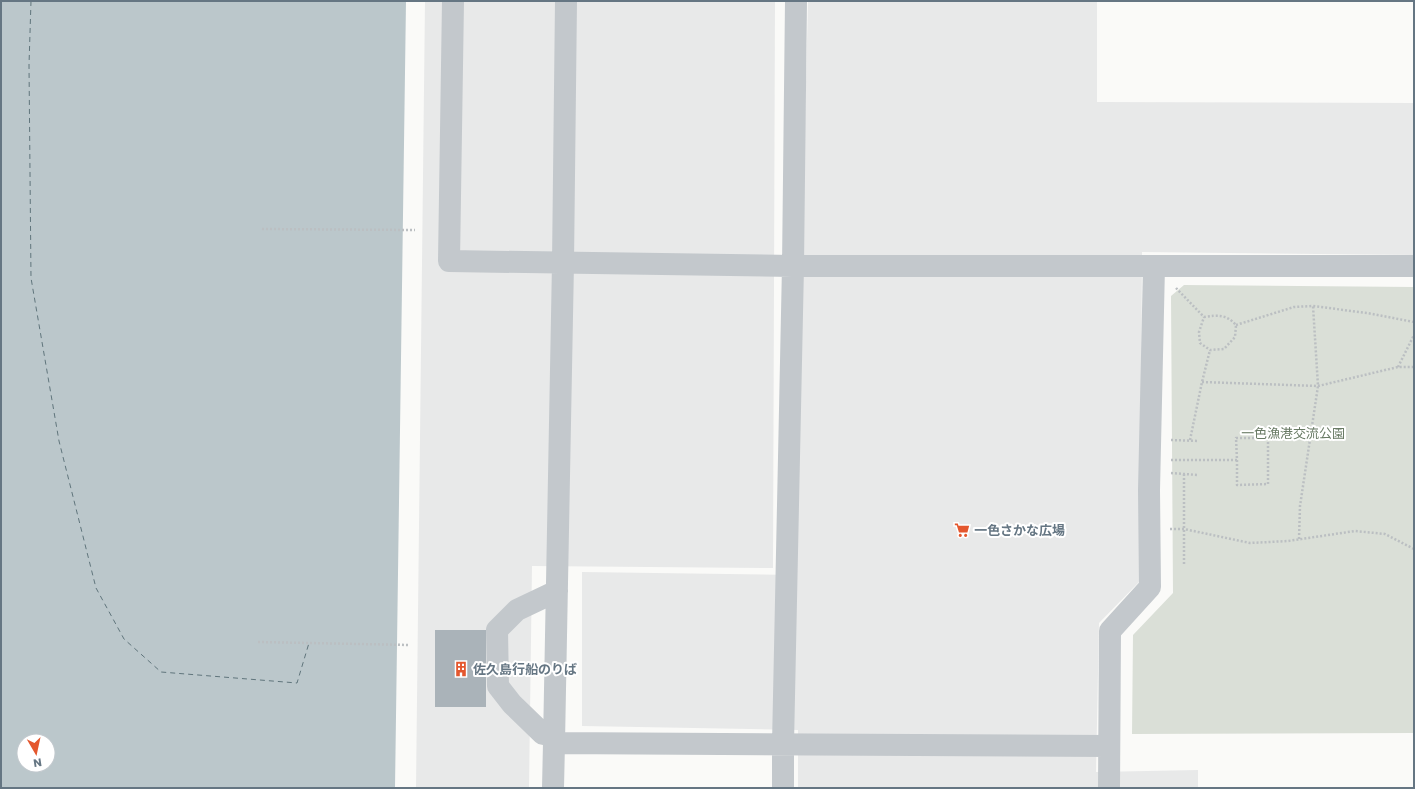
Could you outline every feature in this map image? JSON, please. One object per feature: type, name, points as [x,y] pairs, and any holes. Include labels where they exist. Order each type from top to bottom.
[{"type":"street","points":[[453,1],[449,261],[793,266],[1414,266]]},
{"type":"street","points":[[554,788],[549,738],[557,591],[566,1]]},
{"type":"street","points":[[783,788],[793,266],[796,1]]},
{"type":"street","points":[[1109,788],[1108,746],[1110,631],[1150,587],[1149,490],[1154,266]]},
{"type":"street","points":[[557,591],[517,610],[497,630],[498,686],[512,704],[549,738],[783,744],[1108,746]]},
{"type":"path","points":[[262,229],[415,230]]},
{"type":"path","points":[[1174,287],[1204,318]]},
{"type":"path","points":[[1236,326],[1294,307],[1313,306],[1367,312],[1414,322]]},
{"type":"path","points":[[1299,539],[1300,506],[1318,386],[1313,306]]},
{"type":"path","points":[[1219,315],[1231,320],[1236,326],[1235,338],[1224,349],[1210,350],[1200,343],[1199,332],[1204,318],[1219,315]]},
{"type":"path","points":[[1398,367],[1414,335]]},
{"type":"path","points":[[1190,440],[1210,350]]},
{"type":"path","points":[[1202,382],[1318,386],[1398,367],[1414,367]]},
{"type":"path","points":[[1236,438],[1268,438],[1268,484],[1237,485],[1237,460],[1236,438]]},
{"type":"path","points":[[1167,440],[1199,440]]},
{"type":"path","points":[[1176,459],[1237,460]]},
{"type":"path","points":[[1167,473],[1198,475]]},
{"type":"path","points":[[1184,474],[1184,565]]},
{"type":"path","points":[[1167,529],[1184,529],[1250,543],[1299,539],[1355,531],[1385,534],[1414,549]]},
{"type":"path","points":[[258,642],[410,645]]},
{"type":"shaded area","points":[[1,1],[406,1],[395,788],[1,788]]},
{"type":"shaded area","points":[[425,1],[775,1],[773,568],[532,566],[529,788],[416,788]]},
{"type":"shaded area","points":[[808,1],[1097,1],[1097,102],[1414,103],[1414,255],[1142,252],[1140,581],[1099,623],[1096,772],[1198,770],[1198,788],[798,788],[798,730],[582,726],[582,572],[794,575]]},
{"type":"green space","name":"一色漁港交流公園","points":[[1184,285],[1414,287],[1414,733],[1132,734],[1133,635],[1173,593],[1171,296]]},
{"type":"building","name":"佐久島行船のりば","points":[[435,630],[486,630],[486,707],[435,707]]},
{"type":"ferry route","points":[[31,1],[29,65],[31,278],[59,441],[96,588],[124,639],[161,672],[297,683],[309,643]]},
{"type":"place","name":"一色さかな広場","points":[[962,530]]},
{"type":"place","name":"佐久島行船のりば","points":[[461,669]]}]
